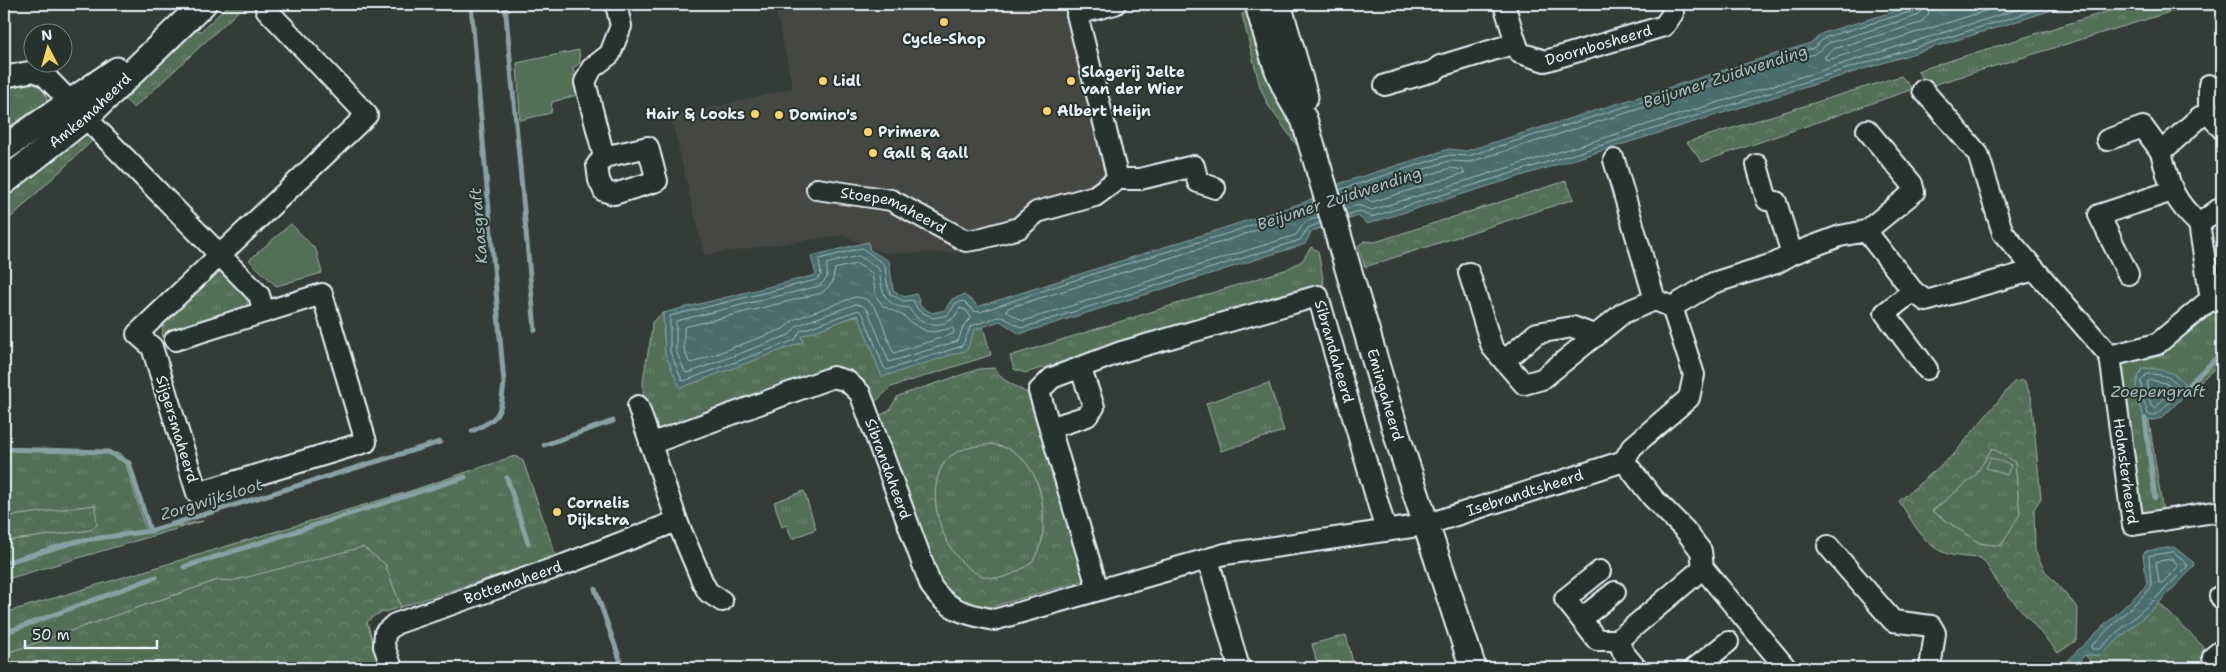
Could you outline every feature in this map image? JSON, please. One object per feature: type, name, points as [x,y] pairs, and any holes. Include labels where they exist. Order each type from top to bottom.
[{"type":"street","name":"Amkemaheerd","points":[[4,182],[78,110],[173,32],[203,4]]},
{"type":"street","name":"Sijgersmaheerd","points":[[175,340],[322,294],[366,442],[197,493],[152,347],[137,334],[367,115],[266,9],[266,4]]},
{"type":"street","points":[[604,157],[585,82],[592,68],[610,54],[621,26],[616,4]]},
{"type":"street","points":[[1115,4],[1071,9],[1118,180],[1140,179],[1194,166],[1198,182],[1215,188]]},
{"type":"street","name":"Emingaheerd","points":[[1258,4],[1267,37],[1291,102],[1304,119],[1321,171],[1425,525],[1473,668]]},
{"type":"street","name":"Emingaheerd","points":[[1278,4],[1305,99],[1304,119]]},
{"type":"street","points":[[1385,85],[1516,43],[1504,4]]},
{"type":"street","name":"Doornbosheerd","points":[[1516,43],[1520,53],[1545,61],[1664,26],[1674,13],[1671,4]]},
{"type":"street","points":[[4,77],[34,71],[45,76],[259,295],[264,312]]},
{"type":"street","points":[[2209,85],[2209,114],[2222,129]]},
{"type":"street","points":[[1923,90],[1978,154],[2003,233],[2110,356],[2157,344],[2217,301],[2200,224],[2186,211],[2172,191],[2161,152],[2143,127],[2107,140]]},
{"type":"street","name":"Amkemaheerd","points":[[4,148],[78,110]]},
{"type":"street","points":[[2161,152],[2200,117],[2209,114]]},
{"type":"street","points":[[1469,273],[1492,347],[1524,384],[1542,379],[1623,313],[1664,303],[1713,283],[1776,263],[1792,254],[1840,236],[1866,231],[1914,192],[1912,184],[1867,130]]},
{"type":"street","points":[[1614,160],[1664,303],[1694,375],[1689,398],[1632,447],[1624,461],[1653,498],[1685,530],[1701,551],[1703,568],[1786,668]]},
{"type":"street","points":[[1757,164],[1767,200],[1776,202],[1792,254]]},
{"type":"street","name":"Stoepemaheerd","points":[[817,189],[891,200],[966,241],[1019,228],[1037,212],[1095,196],[1118,180]]},
{"type":"street","points":[[2128,274],[2099,215],[2172,191]]},
{"type":"street","points":[[2200,224],[2222,207]]},
{"type":"street","points":[[1866,231],[1913,291],[1926,301],[2035,270]]},
{"type":"street","points":[[1913,291],[1885,313],[1927,369]]},
{"type":"street","name":"Sibrandaheerd","points":[[1098,590],[1039,392],[1052,378],[1121,352],[1318,296],[1386,531]]},
{"type":"street","points":[[1504,361],[1537,333],[1572,326],[1596,336]]},
{"type":"street","name":"Holmsterheerd","points":[[2110,356],[2133,525],[2214,512],[2222,514]]},
{"type":"street","points":[[1050,428],[1088,416],[1094,407],[1080,367]]},
{"type":"street","name":"Sibrandaheerd","points":[[650,444],[833,377],[847,381],[860,392],[931,586],[940,600],[964,613],[994,620],[1225,554],[1425,525]]},
{"type":"street","points":[[638,406],[677,521],[708,592],[722,601]]},
{"type":"street","name":"Isebrandtsheerd","points":[[1425,525],[1624,461]]},
{"type":"street","name":"Bottemaheerd","points":[[392,668],[384,646],[386,633],[395,624],[566,564],[677,521]]},
{"type":"street","points":[[1828,546],[1893,621],[1932,626],[1935,633],[1930,668]]},
{"type":"street","points":[[1208,559],[1239,668]]},
{"type":"street","points":[[1600,571],[1564,599],[1597,640],[1618,640],[1703,568]]},
{"type":"street","points":[[1581,619],[1615,592]]},
{"type":"street","points":[[1618,640],[1623,652],[1636,668]]},
{"type":"street","points":[[1695,668],[1728,642]]},
{"type":"shaded area","points":[[774,4],[1068,4],[1088,23],[1125,173],[1100,205],[958,253],[883,253],[843,235],[704,255],[671,117],[793,88]]},
{"type":"green space","points":[[230,4],[246,4],[134,108],[121,96],[188,30],[201,31]]},
{"type":"green space","points":[[2131,4],[2196,4],[1930,86],[1917,71]]},
{"type":"green space","points":[[1252,11],[1308,161],[1268,105],[1260,87],[1242,14]]},
{"type":"green space","points":[[579,50],[580,63],[573,68],[577,95],[552,102],[551,113],[520,120],[517,63]]},
{"type":"green space","points":[[1901,76],[1913,89],[1702,162],[1687,142]]},
{"type":"green space","points":[[35,83],[44,87],[49,108],[4,135],[4,88]]},
{"type":"green space","points":[[83,134],[94,139],[4,224],[4,195],[63,147]]},
{"type":"green space","points":[[1566,181],[1574,199],[1365,267],[1358,246],[1364,241],[1375,242]]},
{"type":"green space","points":[[291,224],[316,250],[322,273],[276,286],[249,260]]},
{"type":"green space","points":[[1311,247],[1318,251],[1324,284],[1025,373],[1014,369],[1010,356],[1285,270],[1302,261]]},
{"type":"green space","points":[[222,266],[238,280],[245,290],[248,302],[246,310],[162,337],[164,317]]},
{"type":"green space","points":[[2211,308],[2222,312],[2222,362],[2187,393],[2185,386],[2176,376],[2157,369],[2143,368],[2137,381],[2136,393],[2145,419],[2149,421],[2163,513],[2143,512],[2132,462],[2117,364]]},
{"type":"green space","points":[[663,313],[665,354],[803,342],[801,336],[858,315],[974,330],[983,327],[991,355],[891,387],[872,405],[863,381],[845,369],[817,375],[673,427],[654,431],[646,408],[643,385],[652,322]]},
{"type":"green space","points":[[994,368],[1003,379],[1032,396],[1085,575],[1082,581],[991,607],[961,602],[938,585],[876,417],[889,411],[898,396],[979,369]],"holes":[[[991,444],[1013,451],[1030,468],[1040,491],[1044,516],[1041,542],[1033,560],[1028,566],[1018,571],[996,578],[976,573],[959,559],[946,539],[938,516],[935,492],[940,471],[952,455],[971,447]]]},
{"type":"green space","points":[[2024,380],[2031,396],[2041,498],[2034,509],[2035,551],[2045,571],[2078,608],[2077,640],[2058,653],[1997,582],[1985,562],[1980,558],[1962,557],[1937,549],[1918,531],[1899,501],[1954,454],[2014,382]],"holes":[[[1992,448],[2015,462],[2020,514],[2001,546],[1979,543],[1932,511],[1975,476]]]},
{"type":"green space","points":[[1269,383],[1284,431],[1221,451],[1206,403]]},
{"type":"green space","points":[[991,444],[1013,451],[1030,468],[1040,491],[1043,516],[1042,540],[1033,560],[1028,566],[1018,571],[996,578],[976,573],[959,560],[946,540],[938,516],[935,493],[940,471],[952,455],[976,446]]},
{"type":"green space","points":[[1992,448],[2015,462],[2020,514],[2001,546],[1979,543],[1932,511],[1975,476]]},
{"type":"green space","points":[[4,450],[119,453],[124,457],[146,531],[203,521],[4,580],[4,541],[91,530],[95,505],[4,517]]},
{"type":"green space","points":[[515,456],[523,461],[556,556],[401,607],[385,564],[243,578],[232,581],[218,580],[4,654],[4,613],[404,493]]},
{"type":"green space","points":[[1991,458],[2011,465],[2007,475],[1986,468]]},
{"type":"green space","points":[[804,491],[816,529],[792,539],[787,525],[782,527],[774,502]]},
{"type":"green space","points":[[95,505],[97,525],[91,530],[4,541],[4,517]]},
{"type":"green space","points":[[363,547],[385,564],[401,607],[375,615],[367,622],[381,668],[4,668],[4,654],[218,580],[232,581]]},
{"type":"green space","points":[[2159,603],[2211,654],[2195,668],[2097,668],[2085,655],[2101,655]]},
{"type":"green space","points":[[1346,635],[1354,666],[1318,668],[1312,644]]},
{"type":"water","name":"Beijumer Zuidwending","points":[[1919,4],[2072,4],[1367,224],[1358,216],[1312,231],[1305,244],[1020,334],[1000,321],[974,330],[967,350],[882,377],[858,315],[801,336],[803,342],[680,388],[665,354],[663,313],[816,275],[811,256],[868,242],[870,250],[889,261],[893,290],[904,297],[917,294],[920,306],[932,313],[945,310],[952,299],[964,295],[975,303],[977,307],[1305,202],[1341,183],[1449,149],[1466,151],[1811,43],[1823,33]]},
{"type":"water","name":"Zoepengraft","points":[[2143,368],[2157,369],[2170,373],[2181,380],[2185,386],[2187,393],[2162,418],[2149,421],[2145,419],[2142,412],[2136,387]]},
{"type":"water","points":[[2174,547],[2194,563],[2193,568],[2159,603],[2101,655],[2085,655],[2072,668],[2059,668],[2147,585],[2143,554],[2146,551]]},
{"type":"waterway","name":"Kaasgraft","points":[[471,4],[504,383],[502,402],[498,413],[489,422],[472,431]]},
{"type":"waterway","points":[[505,4],[535,330]]},
{"type":"waterway","points":[[2186,387],[2222,353]]},
{"type":"waterway","name":"Zoepengraft","points":[[2145,419],[2155,498]]},
{"type":"waterway","points":[[544,445],[613,421]]},
{"type":"waterway","name":"Zorgwijksloot","points":[[4,563],[78,541],[150,531],[440,442]]},
{"type":"waterway","name":"Zorgwijksloot","points":[[4,449],[108,452],[129,463],[150,531]]},
{"type":"waterway","name":"Zorgwijksloot","points":[[184,567],[465,477]]},
{"type":"waterway","name":"Kaasgraft","points":[[507,478],[528,543]]},
{"type":"waterway","name":"Zorgwijksloot","points":[[4,633],[156,577]]},
{"type":"waterway","name":"Kaasgraft","points":[[595,589],[623,668]]},
{"type":"place","name":"Cycle-Shop","points":[[944,22]]},
{"type":"place","name":"Lidl","points":[[823,81]]},
{"type":"place","name":"Slagerij Jelte van der Wier","points":[[1071,81]]},
{"type":"place","name":"Albert Heijn","points":[[1047,111]]},
{"type":"place","name":"Hair & Looks","points":[[755,114]]},
{"type":"place","name":"Domino's","points":[[779,115]]},
{"type":"place","name":"Primera","points":[[868,132]]},
{"type":"place","name":"Gall & Gall","points":[[873,153]]},
{"type":"place","name":"Cornelis Dijkstra","points":[[557,512]]}]
